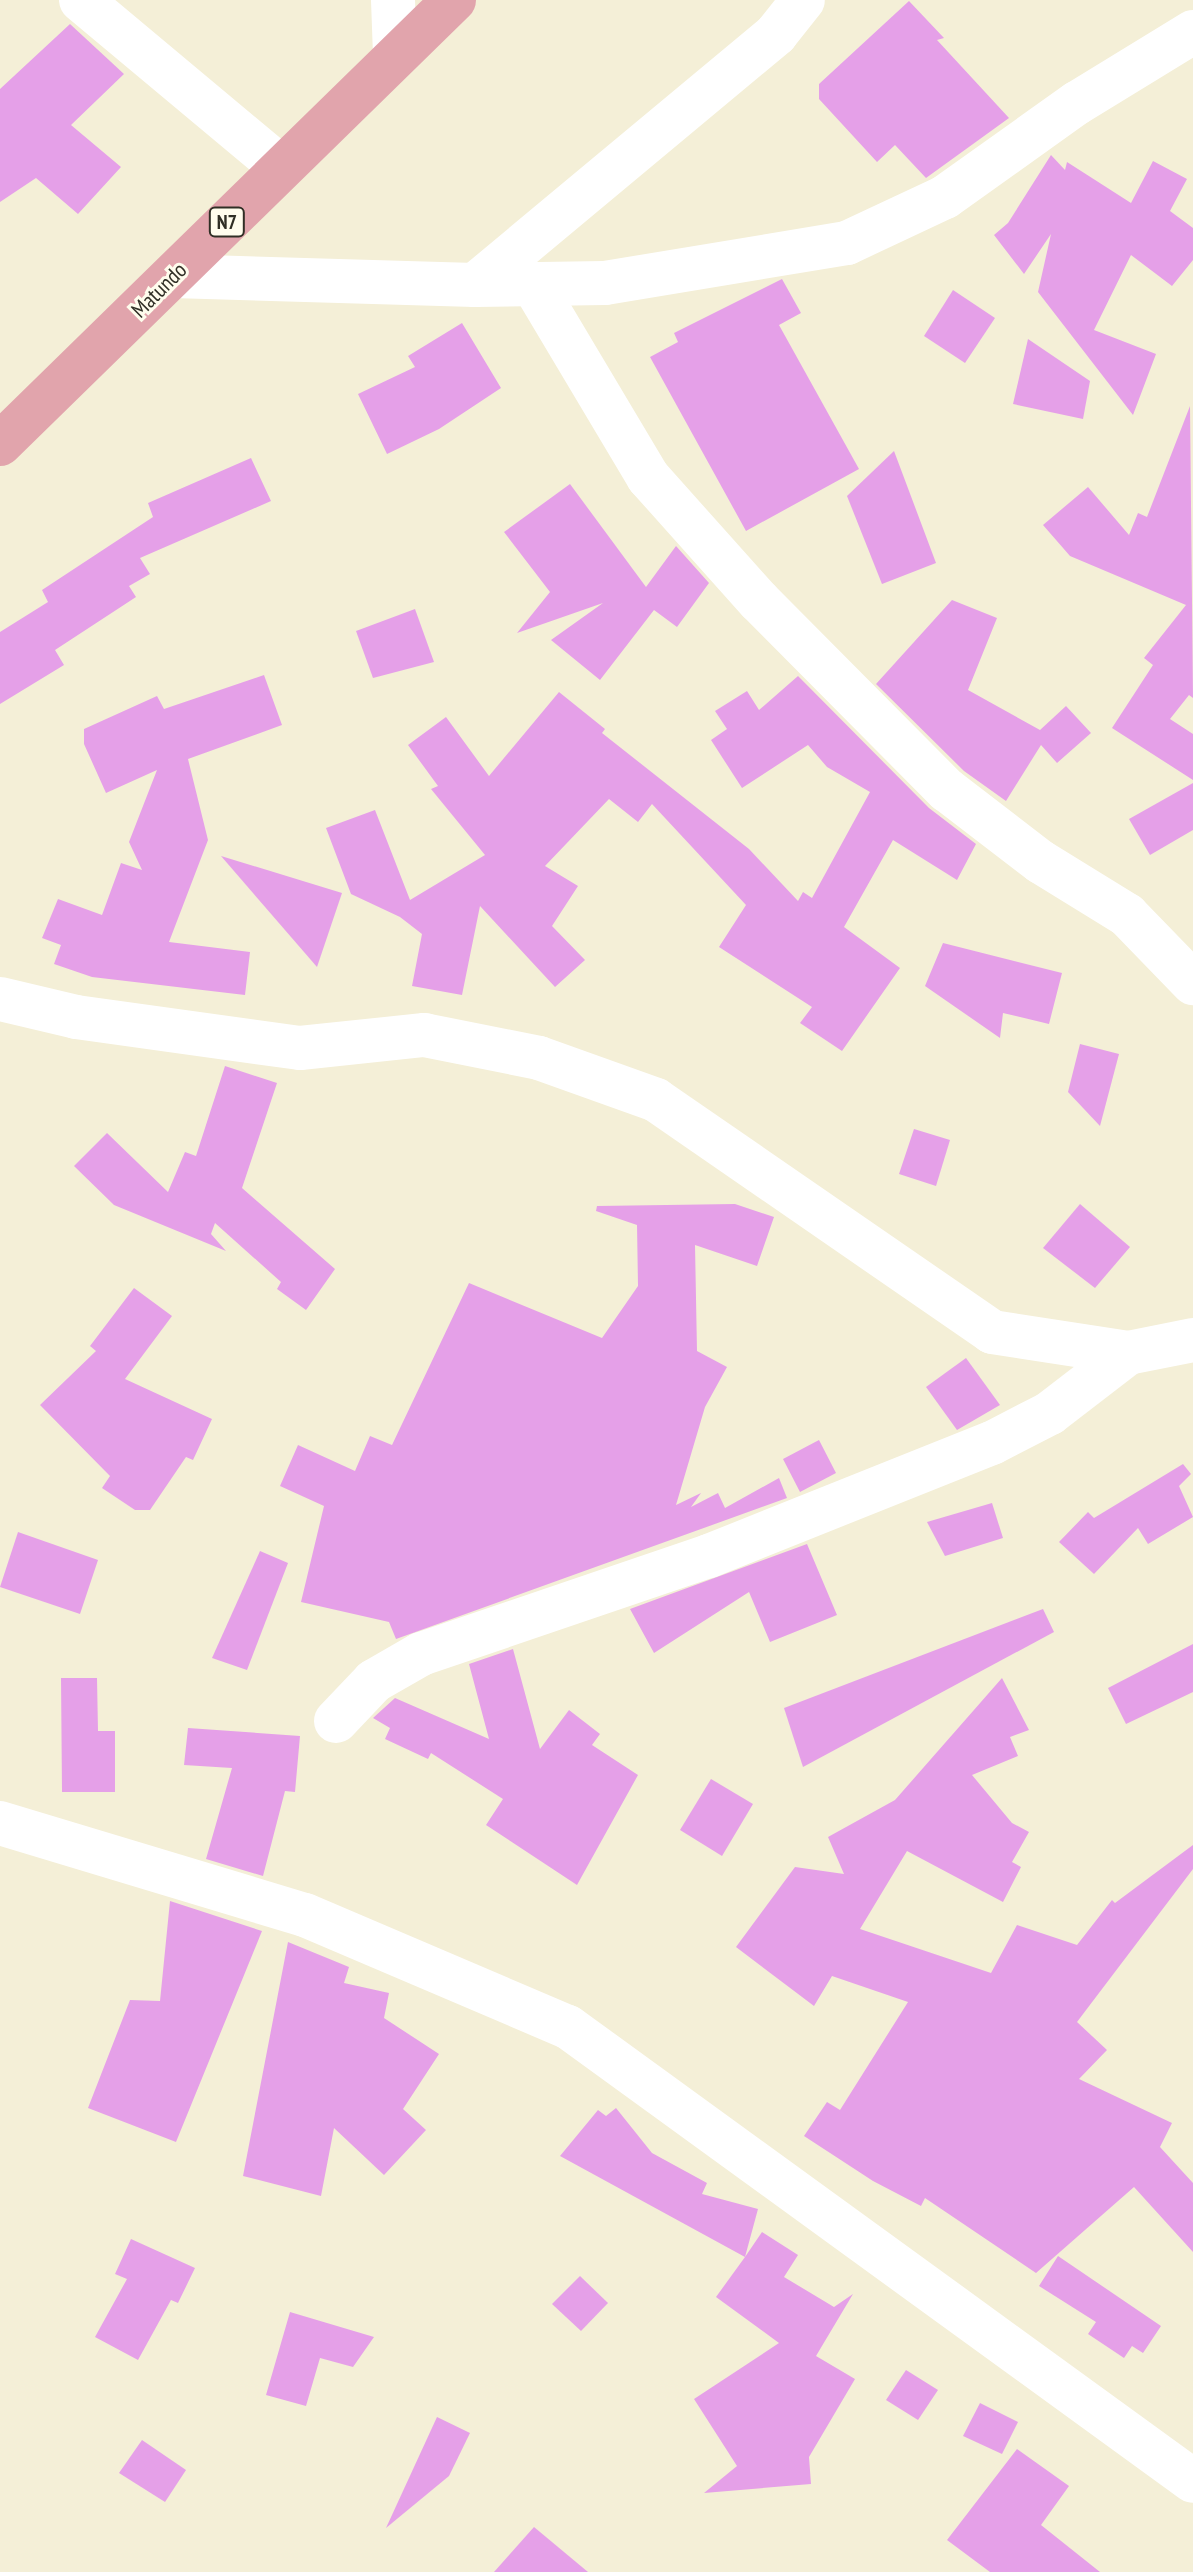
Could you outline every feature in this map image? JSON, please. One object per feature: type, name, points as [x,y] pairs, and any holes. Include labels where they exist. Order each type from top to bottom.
[{"type":"main road","name":"Matundo","points":[[0,444],[395,54],[454,0]]},
{"type":"street","points":[[81,0],[281,167]]},
{"type":"street","points":[[393,0],[395,54]]},
{"type":"street","points":[[475,285],[776,34],[803,0]]},
{"type":"street","points":[[173,276],[475,285],[605,283],[847,243],[945,197],[1077,103],[1193,32]]},
{"type":"street","points":[[533,284],[648,477],[759,601],[947,790],[1041,862],[1127,915],[1193,983]]},
{"type":"street","points":[[0,999],[76,1017],[300,1048],[424,1035],[539,1058],[656,1100],[992,1332],[1128,1353],[1193,1340]]},
{"type":"street","points":[[336,1721],[374,1681],[421,1654],[709,1556],[992,1443],[1050,1413],[1128,1353]]},
{"type":"street","points":[[0,1823],[305,1915],[568,2027],[1193,2481]]},
{"type":"building","points":[[909,1],[944,38],[937,40],[1009,118],[926,178],[895,145],[877,162],[819,99],[819,84]]},
{"type":"building","points":[[70,24],[124,74],[71,125],[121,167],[78,214],[36,178],[0,202],[0,89]]},
{"type":"building","points":[[1051,155],[1065,170],[1067,162],[1131,203],[1153,161],[1187,179],[1170,211],[1193,228],[1193,260],[1172,286],[1131,255],[1094,330],[1156,354],[1133,415],[1038,292],[1051,234],[1024,274],[994,235],[1008,223]]},
{"type":"building","points":[[782,279],[801,313],[779,325],[859,469],[746,531],[650,357],[678,342],[674,333]]},
{"type":"building","points":[[953,290],[995,318],[965,363],[924,336]]},
{"type":"building","points":[[462,323],[501,388],[439,429],[387,454],[358,394],[415,367],[408,356]]},
{"type":"building","points":[[1028,339],[1090,381],[1083,419],[1013,404]]},
{"type":"building","points":[[1190,406],[1193,698],[1189,695],[1170,719],[1193,734],[1193,780],[1112,728],[1153,665],[1144,658],[1186,605],[1070,556],[1043,525],[1088,487],[1129,535],[1138,513],[1147,517]]},
{"type":"building","points":[[894,451],[936,563],[882,584],[847,496]]},
{"type":"building","points":[[251,458],[271,501],[140,558],[150,574],[129,586],[136,597],[55,650],[64,665],[0,704],[0,632],[48,602],[42,590],[153,517],[148,503]]},
{"type":"building","points":[[570,484],[646,587],[676,546],[709,583],[677,627],[654,610],[600,680],[551,640],[603,603],[517,633],[550,592],[504,532]]},
{"type":"building","points":[[952,600],[997,618],[968,690],[1040,730],[1066,706],[1091,733],[1057,763],[1041,745],[1006,801],[964,771],[876,684]]},
{"type":"building","points":[[415,609],[434,662],[373,678],[356,631]]},
{"type":"building","points":[[264,675],[282,725],[188,759],[208,840],[169,942],[250,952],[245,995],[92,977],[54,964],[61,945],[42,938],[58,899],[102,915],[121,863],[142,870],[129,842],[157,770],[106,793],[84,744],[84,729],[157,696],[164,709]]},
{"type":"building","points":[[798,676],[929,808],[976,844],[957,880],[893,840],[844,927],[900,968],[842,1051],[800,1023],[812,1007],[719,947],[746,905],[652,804],[638,822],[609,799],[545,866],[578,886],[552,926],[585,960],[555,987],[480,906],[462,995],[412,986],[422,934],[400,917],[351,894],[326,828],[375,810],[410,900],[485,855],[431,789],[438,786],[408,745],[446,717],[489,776],[559,692],[605,729],[602,733],[749,849],[798,901],[803,892],[812,898],[870,792],[827,767],[808,745],[742,788],[711,740],[727,729],[715,711],[747,691],[759,710]]},
{"type":"building","points":[[1193,783],[1193,830],[1150,855],[1129,819]]},
{"type":"building","points":[[221,856],[342,893],[317,967]]},
{"type":"building","points":[[943,943],[1062,973],[1049,1024],[1003,1013],[1000,1038],[925,986]]},
{"type":"building","points":[[1080,1044],[1119,1054],[1100,1126],[1068,1092]]},
{"type":"building","points":[[225,1066],[277,1083],[242,1188],[335,1269],[306,1310],[277,1289],[281,1282],[215,1223],[211,1234],[226,1251],[114,1205],[74,1166],[107,1133],[168,1192],[185,1152],[196,1156]]},
{"type":"building","points":[[914,1129],[950,1140],[936,1186],[899,1174]]},
{"type":"building","points":[[735,1204],[774,1217],[757,1266],[695,1245],[697,1351],[727,1367],[705,1407],[676,1505],[701,1493],[691,1507],[718,1493],[725,1508],[779,1478],[787,1498],[396,1639],[389,1622],[301,1602],[324,1506],[280,1486],[298,1445],[355,1471],[370,1436],[392,1445],[469,1283],[602,1338],[638,1286],[637,1225],[596,1211],[597,1206]]},
{"type":"building","points":[[1080,1204],[1130,1247],[1095,1288],[1043,1248]]},
{"type":"building","points":[[134,1288],[172,1316],[125,1379],[212,1419],[193,1460],[186,1457],[150,1510],[135,1510],[102,1488],[110,1476],[40,1405],[96,1351],[90,1346]]},
{"type":"building","points":[[966,1358],[1000,1405],[957,1430],[926,1387]]},
{"type":"building","points":[[819,1440],[836,1473],[800,1492],[783,1459]]},
{"type":"building","points":[[1183,1464],[1191,1474],[1179,1486],[1193,1517],[1148,1544],[1138,1528],[1094,1574],[1059,1542],[1088,1512],[1094,1518]]},
{"type":"building","points":[[992,1503],[1003,1538],[945,1556],[927,1522]]},
{"type":"building","points":[[18,1532],[98,1560],[80,1614],[0,1587]]},
{"type":"building","points":[[807,1544],[837,1615],[770,1642],[749,1592],[654,1653],[630,1609]]},
{"type":"building","points":[[260,1551],[288,1563],[247,1670],[212,1658]]},
{"type":"building","points":[[1043,1609],[1054,1632],[803,1767],[784,1708]]},
{"type":"building","points":[[1193,1644],[1193,1692],[1126,1724],[1108,1688]]},
{"type":"building","points":[[513,1649],[540,1749],[569,1710],[600,1734],[592,1745],[638,1775],[577,1885],[486,1825],[503,1799],[431,1753],[428,1759],[385,1739],[390,1728],[373,1718],[395,1698],[489,1739],[469,1664]]},
{"type":"building","points":[[61,1678],[97,1678],[98,1731],[115,1731],[115,1792],[62,1792]]},
{"type":"building","points":[[1002,1678],[1029,1730],[1010,1737],[1018,1756],[972,1775],[1012,1823],[1029,1832],[1012,1862],[1021,1867],[1003,1902],[907,1851],[860,1929],[991,1973],[1017,1925],[1077,1945],[1112,1900],[1115,1903],[1193,1845],[1193,1869],[1077,2022],[1107,2050],[1079,2079],[1172,2123],[1160,2147],[1193,2183],[1193,2252],[1134,2187],[1036,2273],[925,2198],[921,2206],[873,2181],[804,2136],[827,2102],[840,2110],[908,2002],[832,1976],[814,2006],[736,1947],[795,1867],[844,1874],[828,1837],[895,1800]]},
{"type":"building","points":[[188,1728],[300,1736],[295,1792],[285,1791],[263,1876],[206,1859],[232,1768],[184,1765]]},
{"type":"building","points":[[711,1779],[753,1804],[722,1856],[680,1830]]},
{"type":"building","points":[[170,1901],[262,1931],[176,2142],[88,2108],[130,2000],[160,2001]]},
{"type":"building","points":[[288,1942],[349,1967],[344,1983],[389,1993],[384,2018],[439,2054],[403,2109],[426,2130],[384,2175],[334,2128],[321,2196],[243,2176]]},
{"type":"building","points":[[616,2108],[652,2153],[707,2183],[702,2194],[758,2209],[745,2257],[560,2156],[598,2110],[606,2116]]},
{"type":"building","points":[[762,2232],[798,2255],[784,2277],[834,2307],[853,2294],[816,2356],[855,2379],[809,2457],[811,2484],[704,2493],[737,2466],[694,2399],[779,2343],[716,2297]]},
{"type":"building","points":[[131,2239],[195,2268],[178,2303],[171,2300],[138,2360],[95,2337],[127,2279],[115,2274]]},
{"type":"building","points":[[1058,2256],[1161,2326],[1143,2353],[1132,2346],[1124,2358],[1088,2334],[1096,2322],[1039,2286]]},
{"type":"building","points":[[580,2276],[608,2303],[581,2331],[552,2304]]},
{"type":"building","points":[[290,2312],[374,2337],[353,2367],[320,2358],[306,2406],[266,2395]]},
{"type":"building","points":[[906,2370],[938,2390],[918,2420],[886,2400]]},
{"type":"building","points":[[980,2403],[1018,2422],[1002,2454],[963,2436]]},
{"type":"building","points":[[437,2417],[470,2433],[449,2476],[386,2528]]},
{"type":"building","points":[[142,2440],[186,2470],[165,2502],[119,2473]]},
{"type":"building","points":[[1017,2449],[1069,2486],[1041,2525],[1100,2572],[990,2572],[947,2540]]},
{"type":"building","points":[[534,2527],[588,2572],[494,2572]]}]
